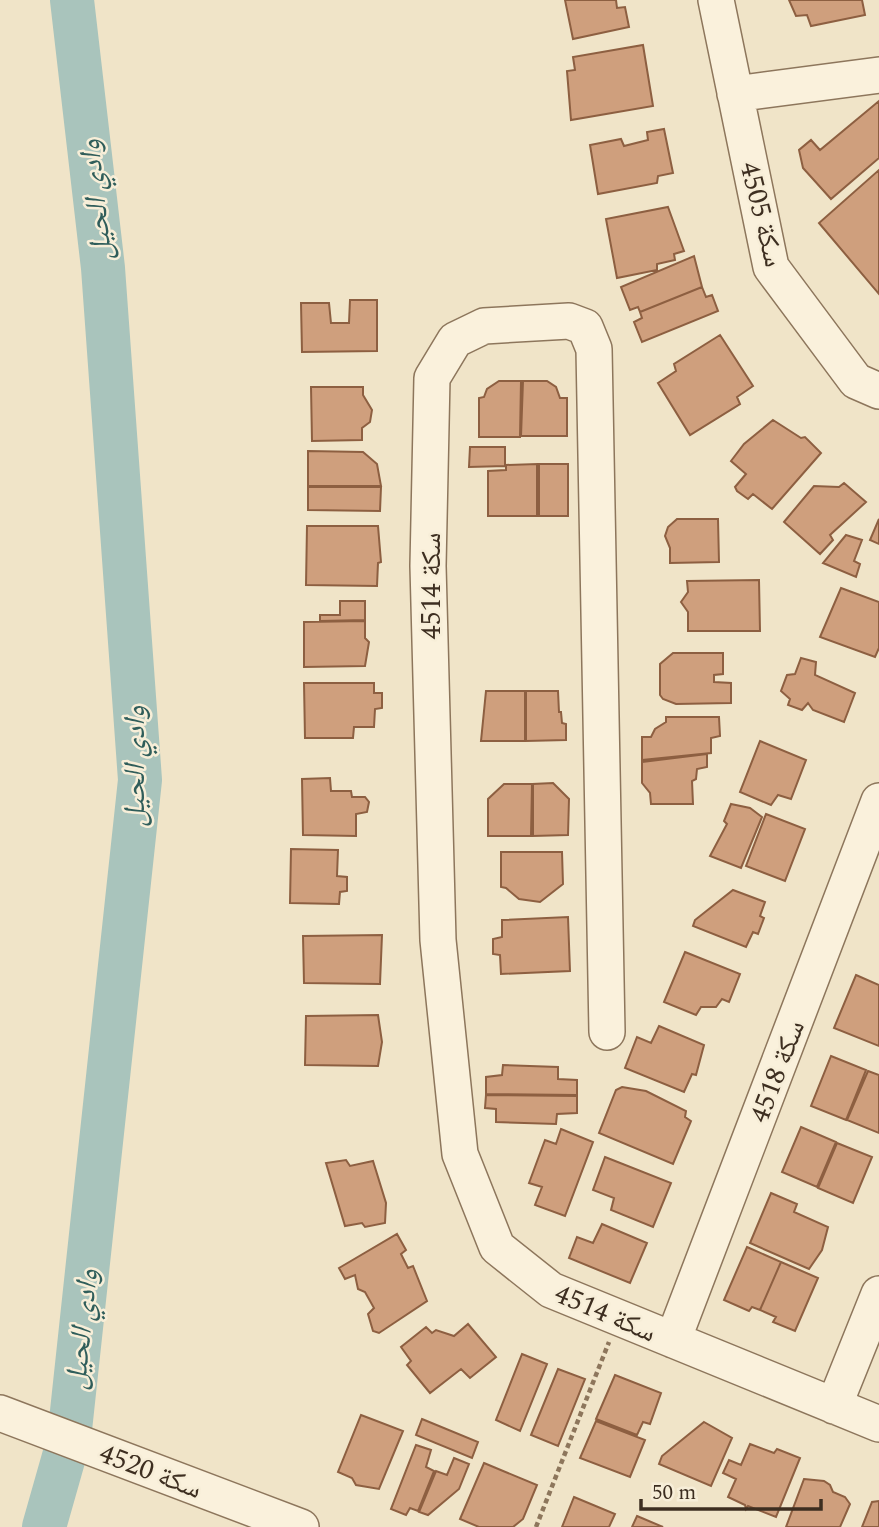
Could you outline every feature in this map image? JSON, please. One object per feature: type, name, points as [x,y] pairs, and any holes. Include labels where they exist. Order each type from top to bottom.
[{"type":"street","name":"سكة 4505","points":[[716,0],[771,267],[856,381],[879,391]]},
{"type":"street","points":[[735,94],[879,75]]},
{"type":"street","name":"سكة 4514","points":[[607,1032],[594,349],[586,327],[569,321],[484,326],[455,340],[432,378],[428,566],[438,940],[460,1154],[497,1247],[551,1290],[879,1424]]},
{"type":"street","name":"سكة 4518","points":[[673,1340],[879,802]]},
{"type":"street","points":[[834,1406],[879,1294]]},
{"type":"street","name":"سكة 4520","points":[[0,1413],[301,1527]]},
{"type":"path","points":[[536,1527],[619,1318]]},
{"type":"building","points":[[565,0],[616,0],[617,8],[625,7],[629,27],[573,39]]},
{"type":"building","points":[[789,0],[862,0],[865,15],[811,26],[807,15],[796,16]]},
{"type":"building","points":[[643,45],[653,106],[571,120],[567,71],[575,70],[573,57]]},
{"type":"building","points":[[879,101],[879,158],[831,199],[803,168],[799,150],[811,140],[820,150]]},
{"type":"building","points":[[664,129],[673,173],[658,176],[657,183],[598,194],[590,145],[621,139],[624,146],[648,140],[647,132]]},
{"type":"building","points":[[879,170],[879,294],[819,223]]},
{"type":"building","points":[[668,207],[684,251],[674,254],[675,260],[657,264],[657,270],[617,278],[606,219]]},
{"type":"building","points":[[694,256],[702,287],[640,312],[638,307],[630,310],[621,287]]},
{"type":"building","points":[[702,287],[706,297],[712,295],[718,311],[642,342],[634,322],[642,318],[640,312]]},
{"type":"building","points":[[350,300],[377,300],[377,351],[302,352],[301,303],[329,303],[331,323],[349,323]]},
{"type":"building","points":[[720,335],[753,386],[737,397],[740,404],[690,435],[658,383],[676,371],[674,364]]},
{"type":"building","points":[[499,381],[521,381],[520,437],[479,437],[479,398],[484,397],[487,389]]},
{"type":"building","points":[[523,381],[547,381],[556,387],[560,398],[567,398],[567,436],[521,436]]},
{"type":"building","points":[[311,387],[363,387],[363,395],[372,410],[370,422],[362,428],[362,440],[312,441]]},
{"type":"building","points":[[773,420],[801,438],[805,437],[821,453],[772,509],[753,494],[748,499],[737,491],[735,487],[746,474],[731,461],[744,444]]},
{"type":"building","points":[[470,447],[505,447],[505,466],[469,467]]},
{"type":"building","points":[[308,451],[363,452],[377,464],[381,486],[308,486]]},
{"type":"building","points":[[537,464],[537,516],[488,516],[488,471],[506,470],[506,465]]},
{"type":"building","points":[[539,464],[568,464],[568,516],[539,516]]},
{"type":"building","points":[[844,483],[866,502],[830,535],[833,540],[820,554],[784,522],[814,486],[839,487]]},
{"type":"building","points":[[308,487],[381,487],[380,511],[308,510]]},
{"type":"building","points":[[677,519],[718,519],[719,562],[670,563],[670,548],[665,536],[668,527]]},
{"type":"building","points":[[879,519],[879,544],[870,540]]},
{"type":"building","points":[[307,526],[378,526],[381,562],[378,563],[377,586],[306,585]]},
{"type":"building","points":[[846,535],[862,540],[854,561],[860,564],[856,577],[823,563]]},
{"type":"building","points":[[759,580],[760,631],[688,631],[688,612],[681,602],[688,592],[687,581]]},
{"type":"building","points":[[841,588],[879,602],[879,648],[875,657],[820,637]]},
{"type":"building","points":[[340,601],[365,601],[365,620],[320,621],[320,615],[340,615]]},
{"type":"building","points":[[365,621],[365,638],[369,642],[365,666],[304,667],[304,622]]},
{"type":"building","points":[[673,653],[723,653],[723,674],[714,675],[714,682],[731,683],[731,703],[676,704],[663,699],[660,695],[660,664]]},
{"type":"building","points":[[801,658],[816,662],[815,675],[855,693],[844,722],[813,710],[808,703],[802,710],[788,705],[790,699],[781,691],[787,675],[795,674]]},
{"type":"building","points":[[304,683],[374,683],[374,693],[382,693],[382,708],[375,709],[374,727],[354,727],[353,738],[305,738]]},
{"type":"building","points":[[486,691],[525,691],[525,741],[481,741]]},
{"type":"building","points":[[526,691],[558,691],[559,712],[562,723],[566,724],[566,740],[526,741]]},
{"type":"building","points":[[666,717],[719,717],[720,736],[711,738],[711,753],[642,760],[642,737],[651,737],[655,729],[666,722]]},
{"type":"building","points":[[760,741],[806,760],[791,799],[778,795],[771,805],[740,792]]},
{"type":"building","points":[[707,754],[707,767],[697,769],[696,779],[692,781],[693,804],[651,804],[650,793],[642,783],[642,762]]},
{"type":"building","points":[[330,778],[331,791],[351,791],[352,797],[365,797],[369,802],[367,812],[356,814],[356,836],[303,835],[302,779]]},
{"type":"building","points":[[553,783],[569,799],[568,835],[533,836],[533,784]]},
{"type":"building","points":[[504,784],[532,784],[531,836],[488,836],[488,799]]},
{"type":"building","points":[[731,804],[750,808],[762,817],[741,868],[710,856],[727,824],[724,821]]},
{"type":"building","points":[[766,814],[805,829],[785,881],[746,866]]},
{"type":"building","points":[[291,849],[338,850],[337,876],[347,877],[347,891],[340,892],[339,904],[290,903]]},
{"type":"building","points":[[501,852],[562,852],[563,884],[540,902],[519,899],[501,887]]},
{"type":"building","points":[[733,890],[765,902],[760,916],[764,918],[758,934],[753,932],[746,947],[693,926],[695,920]]},
{"type":"building","points":[[568,917],[570,971],[501,974],[500,955],[493,954],[493,939],[502,937],[502,920]]},
{"type":"building","points":[[382,935],[380,984],[304,983],[303,936]]},
{"type":"building","points":[[685,952],[740,974],[729,1002],[722,999],[716,1007],[701,1007],[696,1015],[664,1002]]},
{"type":"building","points":[[856,975],[879,985],[879,1046],[834,1028]]},
{"type":"building","points":[[378,1015],[382,1042],[378,1066],[305,1065],[306,1016]]},
{"type":"building","points":[[659,1026],[704,1045],[696,1075],[692,1074],[684,1092],[625,1068],[637,1037],[651,1043]]},
{"type":"building","points":[[831,1056],[866,1070],[846,1120],[811,1106]]},
{"type":"building","points":[[503,1065],[558,1067],[558,1079],[577,1080],[577,1095],[486,1094],[486,1077],[502,1075]]},
{"type":"building","points":[[868,1071],[879,1075],[879,1133],[847,1120]]},
{"type":"building","points":[[622,1087],[646,1091],[686,1111],[685,1117],[691,1121],[673,1164],[599,1133],[616,1090]]},
{"type":"building","points":[[486,1095],[577,1096],[577,1113],[557,1114],[556,1124],[496,1122],[496,1109],[485,1108]]},
{"type":"building","points":[[801,1127],[836,1142],[817,1187],[782,1172]]},
{"type":"building","points":[[561,1129],[593,1142],[565,1216],[535,1205],[542,1187],[529,1183],[545,1140],[556,1144]]},
{"type":"building","points":[[837,1143],[872,1157],[853,1203],[818,1188]]},
{"type":"building","points":[[605,1157],[671,1183],[653,1227],[611,1210],[614,1198],[593,1190]]},
{"type":"building","points":[[346,1160],[350,1166],[373,1161],[386,1203],[385,1223],[365,1227],[362,1223],[345,1226],[326,1163]]},
{"type":"building","points":[[771,1193],[797,1204],[794,1212],[828,1227],[822,1250],[809,1269],[750,1243]]},
{"type":"building","points":[[602,1224],[647,1243],[630,1283],[569,1258],[577,1237],[593,1243]]},
{"type":"building","points":[[397,1234],[406,1250],[401,1254],[408,1268],[413,1266],[427,1301],[379,1333],[373,1331],[368,1314],[374,1308],[365,1292],[358,1289],[355,1275],[345,1279],[339,1268]]},
{"type":"building","points":[[747,1247],[781,1262],[760,1310],[752,1307],[749,1311],[724,1300]]},
{"type":"building","points":[[781,1262],[818,1278],[795,1331],[773,1322],[776,1317],[760,1310]]},
{"type":"building","points":[[468,1324],[496,1357],[470,1378],[461,1369],[430,1393],[407,1365],[411,1361],[401,1347],[426,1327],[432,1333],[436,1330],[454,1336]]},
{"type":"building","points":[[522,1354],[547,1364],[520,1431],[496,1420]]},
{"type":"building","points":[[558,1369],[585,1379],[558,1446],[531,1435]]},
{"type":"building","points":[[615,1375],[661,1393],[650,1424],[643,1422],[637,1435],[596,1419]]},
{"type":"building","points":[[361,1415],[403,1431],[379,1489],[356,1485],[352,1478],[338,1472]]},
{"type":"building","points":[[422,1419],[478,1442],[472,1458],[416,1435]]},
{"type":"building","points":[[596,1421],[645,1440],[630,1477],[580,1458]]},
{"type":"building","points":[[704,1422],[732,1438],[711,1486],[659,1464],[662,1456]]},
{"type":"building","points":[[750,1444],[774,1453],[777,1449],[800,1458],[776,1517],[748,1506],[746,1509],[745,1505],[728,1497],[736,1479],[723,1473],[729,1460],[741,1465]]},
{"type":"building","points":[[416,1445],[431,1450],[426,1467],[434,1471],[418,1511],[410,1508],[406,1515],[391,1509]]},
{"type":"building","points":[[454,1458],[469,1464],[459,1489],[428,1515],[419,1512],[436,1471],[447,1475]]},
{"type":"building","points":[[484,1463],[537,1485],[523,1519],[513,1527],[479,1527],[460,1519]]},
{"type":"building","points":[[804,1479],[824,1481],[830,1485],[833,1492],[845,1497],[850,1504],[840,1527],[786,1527]]},
{"type":"building","points":[[574,1497],[615,1514],[609,1527],[562,1527]]},
{"type":"building","points":[[879,1501],[879,1527],[862,1527],[872,1502]]},
{"type":"building","points":[[637,1516],[663,1527],[632,1527]]},
{"type":"waterway","name":"وادي الحيل","points":[[44,1527],[69,1439],[140,780],[103,268],[72,0]]}]
